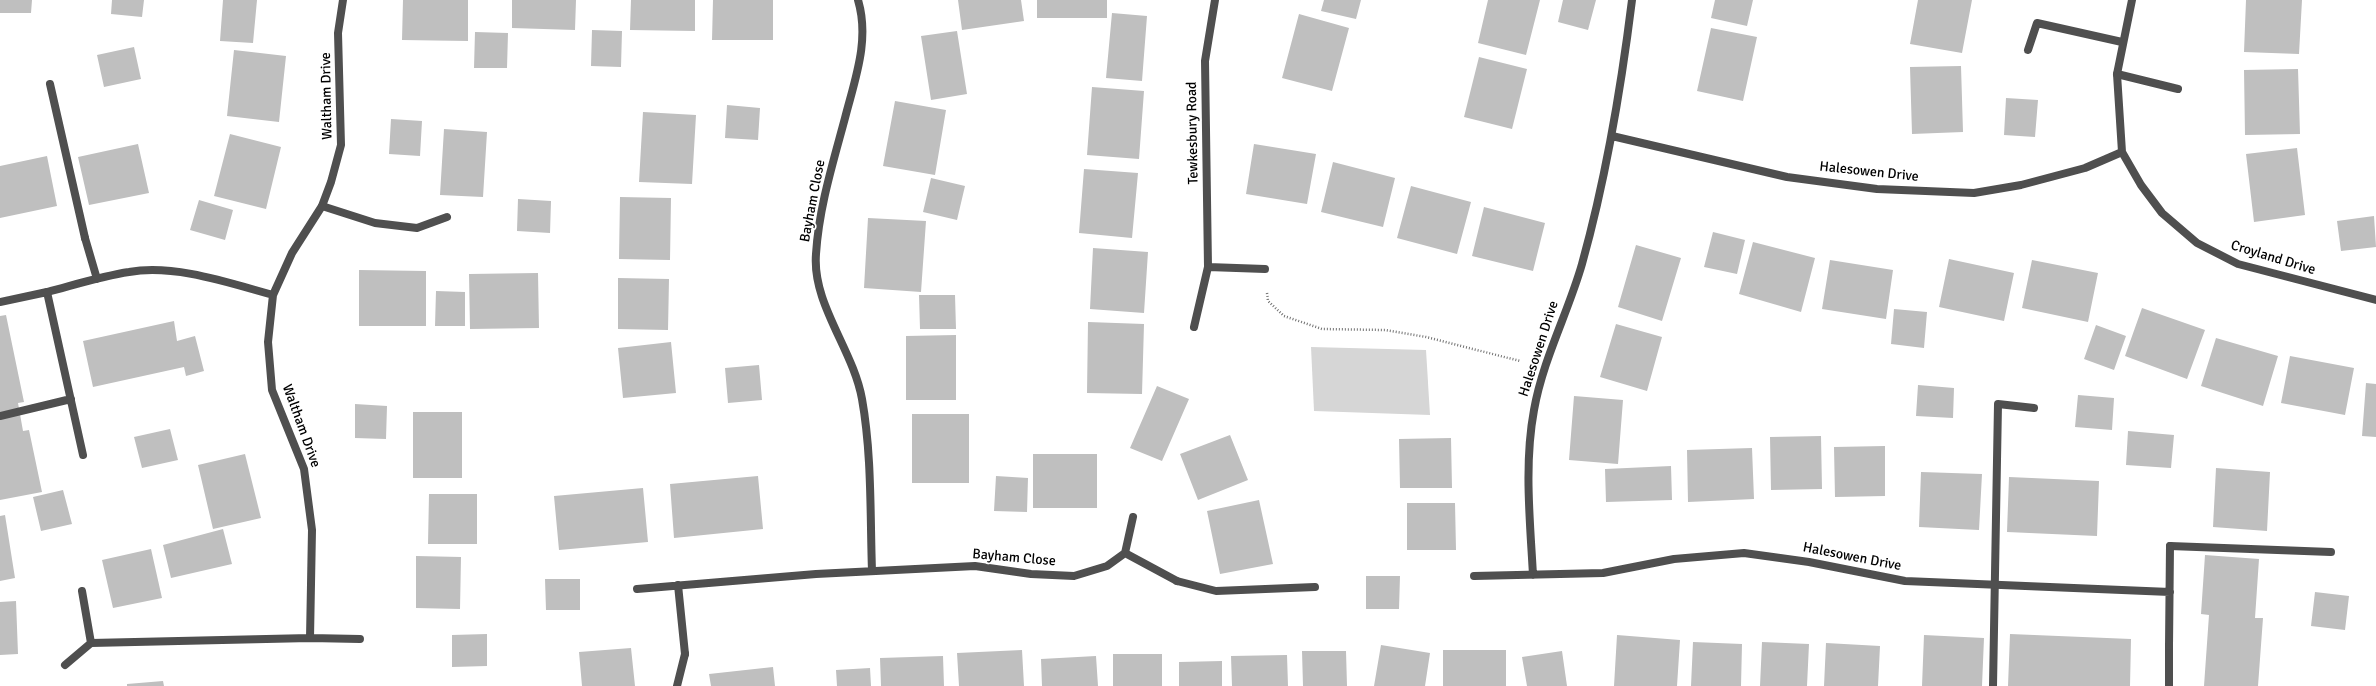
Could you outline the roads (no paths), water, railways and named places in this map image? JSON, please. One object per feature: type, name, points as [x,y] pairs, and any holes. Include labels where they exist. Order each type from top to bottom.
[{"type":"street","name":"Waltham Drive","points":[[310,638],[312,530],[304,469],[272,390],[268,342],[273,295],[292,253],[322,206],[332,182],[341,145],[338,33],[343,0]]},
{"type":"street","name":"Bayham Close","points":[[858,0],[863,17],[861,58],[822,206],[815,256],[821,300],[850,358],[862,398],[867,434],[872,571]]},
{"type":"street","name":"Tewkesbury Road","points":[[1194,326],[1208,267],[1205,61],[1215,0]]},
{"type":"street","name":"Halesowen Drive","points":[[1532,576],[1528,457],[1534,409],[1545,367],[1582,264],[1612,136],[1632,0]]},
{"type":"street","name":"Croyland Drive","points":[[2132,0],[2122,42],[2117,74],[2122,152],[2141,185],[2162,213],[2196,243],[2238,264],[2376,300]]},
{"type":"street","points":[[2028,50],[2037,23],[2122,42]]},
{"type":"street","points":[[2117,74],[2178,89]]},
{"type":"street","points":[[50,84],[85,238],[97,279]]},
{"type":"street","name":"Halesowen Drive","points":[[1612,136],[1787,177],[1877,189],[1974,193],[2021,185],[2085,168],[2122,152]]},
{"type":"street","points":[[322,206],[374,223],[417,228],[447,217]]},
{"type":"street","points":[[1208,267],[1265,269]]},
{"type":"street","points":[[0,302],[131,271],[173,272],[213,279],[273,295]]},
{"type":"street","points":[[47,292],[83,455]]},
{"type":"street","points":[[0,416],[71,399]]},
{"type":"street","points":[[1993,686],[1998,404],[2034,408]]},
{"type":"street","points":[[1133,517],[1125,553],[1177,581],[1216,591],[1315,587]]},
{"type":"street","points":[[2169,686],[2170,546],[2331,552]]},
{"type":"street","name":"Bayham Close","points":[[637,589],[872,571],[975,566],[1031,574],[1074,576],[1107,566],[1125,553]]},
{"type":"street","name":"Halesowen Drive","points":[[1474,576],[1532,576],[1603,573],[1674,559],[1744,553],[1809,562],[1905,581],[2170,592]]},
{"type":"street","points":[[677,686],[685,654],[678,585]]},
{"type":"street","points":[[82,591],[92,643]]},
{"type":"street","points":[[65,664],[92,643],[310,638],[360,639]]}]
